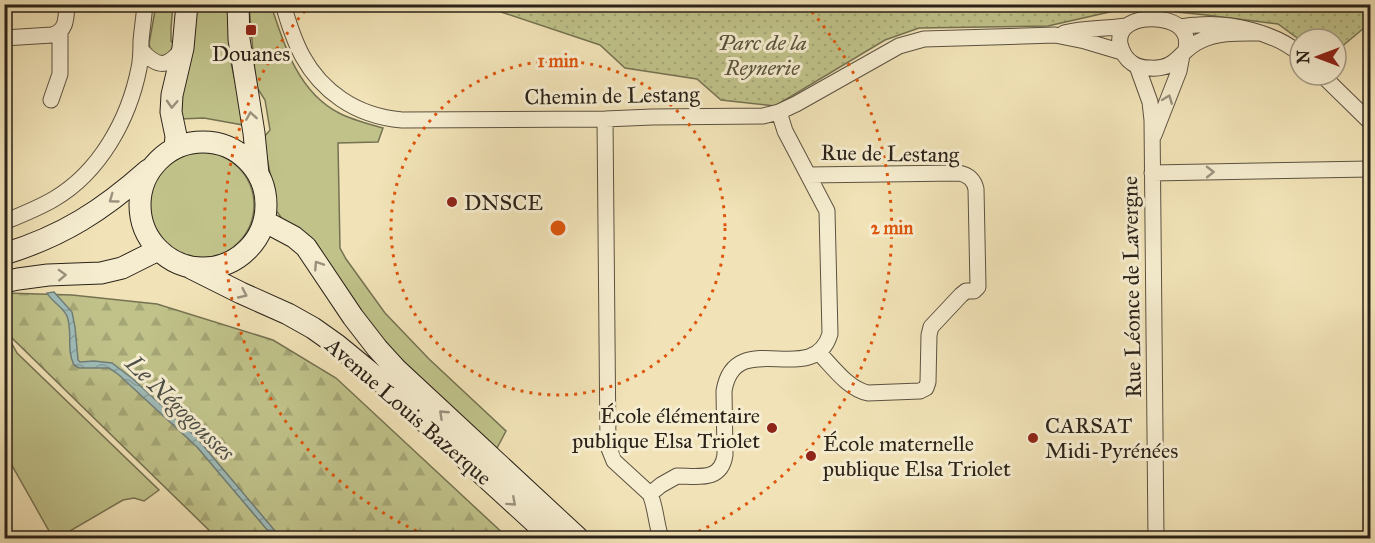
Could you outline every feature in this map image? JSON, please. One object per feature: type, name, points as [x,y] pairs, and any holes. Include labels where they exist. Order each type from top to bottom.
[{"type":"main road","points":[[175,148],[176,136],[171,112],[172,95],[183,48],[187,4]]},
{"type":"main road","points":[[238,4],[238,39],[254,133],[258,174]]},
{"type":"main road","points":[[4,254],[46,240],[68,229],[113,199],[158,161],[175,148],[208,142],[223,145],[237,152],[258,174],[264,189],[266,205],[260,234],[252,246],[237,259],[218,267],[204,269],[179,264],[158,250],[143,227],[140,199],[149,172],[158,161]]},
{"type":"main road","name":"Avenue Louis Bazerque","points":[[264,221],[294,237],[306,247],[353,317],[397,370],[578,538]]},
{"type":"main road","points":[[4,282],[48,275],[101,273],[124,267],[158,250]]},
{"type":"main road","name":"Avenue Louis Bazerque","points":[[191,268],[288,314],[337,345],[376,377],[552,538]]},
{"type":"street","points":[[4,38],[60,33],[64,28],[67,4]]},
{"type":"street","points":[[4,222],[55,198],[85,174],[105,152],[129,104],[139,68],[145,4]]},
{"type":"street","name":"Chemin de Lestang","points":[[283,4],[300,52],[311,72],[321,83],[333,94],[363,111],[388,119],[402,120],[763,116],[779,112],[899,46],[911,42],[932,38],[1055,35],[1089,28],[1104,29],[1126,26],[1133,22],[1154,19],[1170,21],[1180,27],[1199,25],[1233,27],[1259,33],[1288,45]]},
{"type":"street","points":[[1122,52],[1120,36],[1126,26]]},
{"type":"street","points":[[1180,27],[1185,33],[1187,42],[1184,52]]},
{"type":"street","points":[[51,100],[60,74],[60,33]]},
{"type":"street","name":"Chemin de Lestang","points":[[1055,35],[1085,40],[1122,52],[1137,66],[1158,68],[1175,62],[1184,52],[1201,40],[1223,34],[1259,33]]},
{"type":"street","points":[[142,51],[151,60],[166,63],[174,60],[183,48]]},
{"type":"street","name":"Rue Léonce de Lavergne","points":[[1152,142],[1184,52]]},
{"type":"street","name":"Rue Léonce de Lavergne","points":[[1137,66],[1150,102],[1152,120],[1156,538]]},
{"type":"street","points":[[1335,87],[1371,122]]},
{"type":"street","points":[[650,494],[677,476],[712,475],[720,469],[725,455],[724,391],[729,373],[735,367],[748,360],[812,357],[824,348],[830,334],[826,206],[785,131],[779,112]]},
{"type":"street","points":[[605,119],[608,446],[614,460],[650,494],[661,538]]},
{"type":"street","points":[[1152,173],[1371,170]]},
{"type":"street","name":"Rue de Lestang","points":[[808,175],[959,173],[972,178],[976,189],[978,287],[974,291],[966,291],[961,295],[931,327],[926,388],[920,391],[861,392],[819,353]]},
{"type":"green space","name":"Parc de la Reynerie","points":[[1370,4],[1370,23],[1348,41],[1348,27],[1288,27],[1288,31],[1278,24],[1177,12],[1152,6],[1114,11],[1048,26],[919,28],[885,40],[775,106],[721,100],[697,79],[625,68],[600,45],[480,5]]},
{"type":"green space","points":[[156,5],[173,5],[171,41],[176,46],[172,54],[158,58],[151,52],[149,44]]},
{"type":"green space","points":[[194,5],[228,5],[230,58],[243,125],[204,118],[180,119],[181,86]]},
{"type":"green space","points":[[249,5],[271,5],[294,66],[313,93],[325,104],[349,118],[383,128],[378,142],[338,143],[340,248],[385,313],[429,359],[506,431],[497,448],[383,342],[275,209],[275,198],[263,138],[270,130],[265,100],[256,86]]},
{"type":"green space","points":[[201,152],[221,156],[238,168],[250,185],[254,205],[250,225],[238,242],[221,254],[201,258],[181,254],[164,242],[152,225],[148,205],[152,185],[164,168],[181,156]]},
{"type":"green space","points":[[5,293],[72,295],[157,304],[273,340],[336,378],[508,538],[217,538],[13,339],[5,325]]},
{"type":"green space","points":[[5,331],[17,353],[159,490],[144,501],[134,498],[123,500],[58,538],[53,538],[5,453]]},
{"type":"water","points":[[54,292],[72,312],[78,360],[80,362],[112,363],[133,379],[196,437],[281,538],[274,538],[197,447],[119,375],[109,368],[79,368],[74,365],[70,353],[70,328],[67,316],[47,293]]},
{"type":"place","name":"Douanes","points":[[251,30]]},
{"type":"place","name":"DNSCE","points":[[452,202]]},
{"type":"place","name":"École élémentaire publique Elsa Triolet","points":[[772,428]]},
{"type":"place","name":"CARSAT Midi-Pyrénées","points":[[1033,438]]},
{"type":"place","name":"École maternelle publique Elsa Triolet","points":[[811,456]]},
{"type":"water label","name":"Le Négogousses","points":[[180,408]]}]
